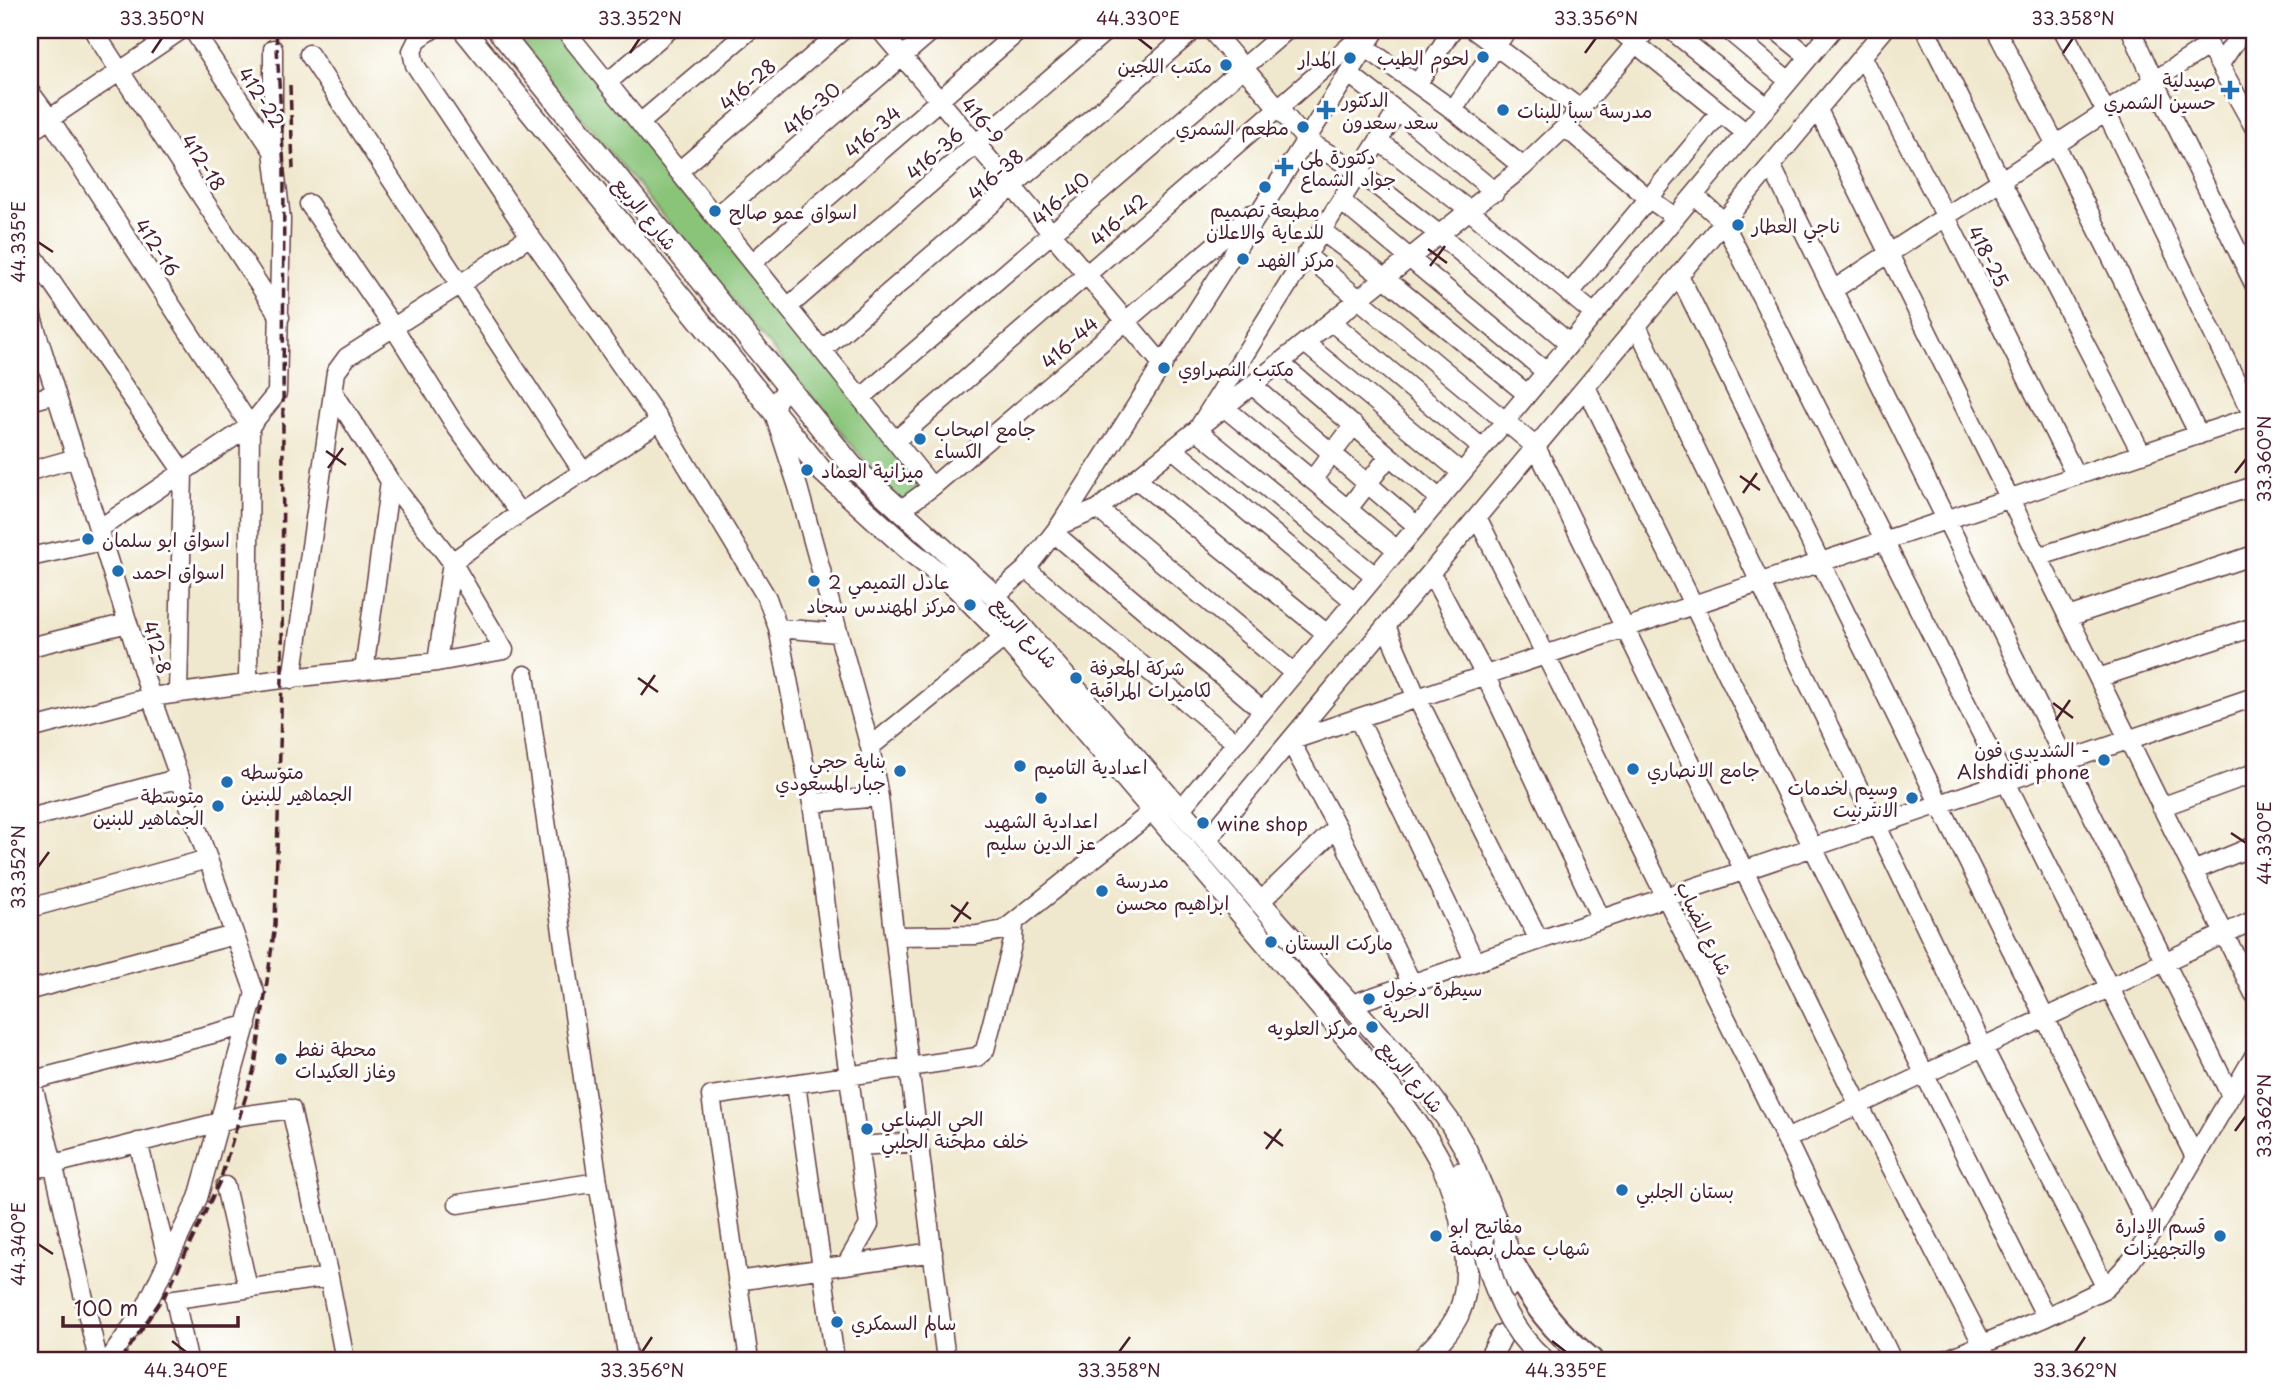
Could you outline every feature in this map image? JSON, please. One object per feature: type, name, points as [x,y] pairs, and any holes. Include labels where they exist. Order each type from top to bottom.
[{"type":"highway","points":[[1506,1286],[1533,1301],[1570,1343],[1590,1360]]},
{"type":"main road","name":"شارع الربيع","points":[[464,30],[822,471],[908,549],[956,587],[1005,637],[1391,1090],[1416,1122],[1442,1164],[1463,1234],[1465,1258]]},
{"type":"main road","name":"شارع الربيع","points":[[498,30],[852,466],[995,596],[1424,1087],[1466,1150],[1506,1244],[1506,1286]]},
{"type":"main road","points":[[1266,909],[1298,963],[1392,1070],[1441,1134],[1465,1185],[1502,1306],[1524,1340],[1544,1360]]},
{"type":"main road","points":[[1465,1258],[1478,1287],[1506,1286]]},
{"type":"main road","points":[[1420,1360],[1444,1337],[1459,1313],[1466,1286],[1465,1258]]},
{"type":"main road","points":[[1489,1360],[1502,1335]]},
{"type":"street","name":"412-18","points":[[93,30],[280,317]]},
{"type":"street","points":[[30,132],[181,30]]},
{"type":"street","name":"412-22","points":[[193,30],[273,151]]},
{"type":"street","points":[[431,30],[418,39],[412,51],[415,65],[530,236],[660,421],[767,598],[778,628],[812,803],[869,1224],[846,1265]]},
{"type":"street","points":[[608,82],[669,30]]},
{"type":"street","points":[[640,123],[750,30]]},
{"type":"street","name":"416-28","points":[[679,171],[843,30]]},
{"type":"street","name":"416-9","points":[[880,30],[1163,365]]},
{"type":"street","name":"416-30","points":[[716,217],[933,30]]},
{"type":"street","name":"416-34","points":[[752,263],[1020,30]]},
{"type":"street","name":"416-36","points":[[788,307],[1107,30]]},
{"type":"street","name":"416-38","points":[[822,350],[1194,30]]},
{"type":"street","points":[[1211,30],[1306,140],[1359,172],[1440,235],[1569,344]]},
{"type":"street","name":"416-40","points":[[861,398],[1287,30]]},
{"type":"street","points":[[995,596],[1026,569],[1057,529],[1306,140],[1348,73],[1366,38],[1376,30]]},
{"type":"street","points":[[1418,83],[1452,30]]},
{"type":"street","points":[[1474,30],[1580,109]]},
{"type":"street","points":[[1453,110],[1507,30]]},
{"type":"street","points":[[1619,30],[1641,37],[1720,113],[1746,133]]},
{"type":"street","points":[[1671,30],[1767,107]]},
{"type":"street","points":[[1728,30],[1789,80]]},
{"type":"street","points":[[1776,30],[1809,57]]},
{"type":"street","points":[[1180,810],[1832,30]]},
{"type":"street","points":[[1207,840],[1884,30]]},
{"type":"street","points":[[1926,30],[2142,454]]},
{"type":"street","points":[[1996,30],[2056,145],[2199,435]]},
{"type":"street","points":[[1290,741],[2254,416],[2106,112],[2063,30]]},
{"type":"street","points":[[2131,30],[2254,284]]},
{"type":"street","points":[[2220,64],[2243,30]]},
{"type":"street","points":[[573,32],[640,123],[932,487]]},
{"type":"street","points":[[1057,529],[1098,509],[1495,192],[1565,127],[1641,37]]},
{"type":"street","points":[[1833,290],[2154,81],[2205,37],[2254,127]]},
{"type":"street","points":[[1366,38],[1523,167]]},
{"type":"street","name":"416-42","points":[[895,441],[1278,108],[1366,38]]},
{"type":"street","points":[[30,557],[100,535],[183,472],[250,426],[273,400],[279,387],[281,219],[273,151],[273,49]]},
{"type":"street","points":[[309,54],[583,472]]},
{"type":"street","name":"418-25","points":[[1862,56],[2076,476]]},
{"type":"street","points":[[1348,73],[1495,192]]},
{"type":"street","name":"412-16","points":[[30,92],[250,426]]},
{"type":"street","points":[[1818,110],[2254,994]]},
{"type":"street","points":[[1197,430],[1397,111]]},
{"type":"street","points":[[1569,294],[1720,113]]},
{"type":"street","points":[[1565,127],[1648,198],[1675,217]]},
{"type":"street","points":[[1379,141],[1470,211],[1594,314]]},
{"type":"street","points":[[1771,165],[2231,1096]]},
{"type":"street","points":[[1694,195],[1723,221],[2195,1157]]},
{"type":"street","points":[[1341,201],[1546,372]]},
{"type":"street","name":"416-44","points":[[900,511],[932,487],[1264,202]]},
{"type":"street","points":[[309,204],[394,328],[457,428],[520,513]]},
{"type":"street","points":[[1322,230],[1527,394]]},
{"type":"street","points":[[292,679],[336,372],[347,357],[530,236]]},
{"type":"street","points":[[30,251],[183,472],[178,693]]},
{"type":"street","points":[[1306,256],[1536,447],[1859,1105],[1984,1353]]},
{"type":"street","points":[[1679,275],[2151,1233]]},
{"type":"street","name":"412-8","points":[[30,311],[33,330],[56,394],[151,697],[255,993],[247,1025]]},
{"type":"street","points":[[1332,322],[1482,448]]},
{"type":"street","points":[[1637,326],[1983,1048],[2106,1288]]},
{"type":"street","points":[[1305,343],[1462,473]]},
{"type":"street","points":[[1280,363],[1440,499]]},
{"type":"street","points":[[1252,386],[1417,526]]},
{"type":"street","points":[[789,387],[777,400],[774,414],[870,747],[879,797],[946,1360]]},
{"type":"street","points":[[1586,387],[2046,1317]]},
{"type":"street","points":[[30,729],[151,697],[437,662],[504,650],[452,562],[390,481],[334,393]]},
{"type":"street","points":[[30,401],[56,394]]},
{"type":"street","points":[[1225,408],[1397,550]]},
{"type":"street","points":[[437,662],[452,562],[520,513],[660,421]]},
{"type":"street","points":[[1312,480],[1354,425]]},
{"type":"street","points":[[248,684],[250,426]]},
{"type":"street","points":[[1197,430],[1375,576]]},
{"type":"street","points":[[1173,449],[1354,601]]},
{"type":"street","points":[[1348,509],[1389,456]]},
{"type":"street","points":[[30,471],[76,458]]},
{"type":"street","points":[[1136,479],[1327,634]]},
{"type":"street","points":[[364,670],[390,481]]},
{"type":"street","points":[[2038,557],[2254,486]]},
{"type":"street","points":[[1098,509],[1294,673]]},
{"type":"street","name":"شارع الضباب","points":[[1477,517],[1786,1139],[1892,1360]]},
{"type":"street","points":[[1057,529],[1263,711]]},
{"type":"street","points":[[2068,617],[2254,555]]},
{"type":"street","points":[[1026,569],[1236,743]]},
{"type":"street","points":[[1431,573],[1485,675],[1601,919]]},
{"type":"street","points":[[30,647],[128,623]]},
{"type":"street","points":[[1386,626],[1417,698],[1539,940]]},
{"type":"street","points":[[2098,678],[2254,627]]},
{"type":"street","points":[[778,628],[838,632]]},
{"type":"street","points":[[870,747],[1005,637]]},
{"type":"street","points":[[525,675],[598,1182],[628,1360]]},
{"type":"street","points":[[1352,1004],[2254,698]]},
{"type":"street","points":[[1358,718],[1475,962]]},
{"type":"street","points":[[1290,741],[1337,827],[1412,984]]},
{"type":"street","points":[[2161,807],[2254,773]]},
{"type":"street","points":[[30,818],[180,778]]},
{"type":"street","points":[[812,803],[879,797]]},
{"type":"street","points":[[896,936],[989,934],[1004,930],[1153,811]]},
{"type":"street","points":[[1266,909],[1337,827]]},
{"type":"street","points":[[2193,870],[2254,846]]},
{"type":"street","points":[[30,908],[208,859]]},
{"type":"street","points":[[1786,1139],[2254,920]]},
{"type":"street","points":[[749,1360],[711,1096],[977,1057],[985,1050],[1013,941],[1014,923]]},
{"type":"street","points":[[30,990],[234,935]]},
{"type":"street","points":[[98,1360],[30,1079],[247,1025],[198,1198],[146,1306],[109,1360]]},
{"type":"street","points":[[1946,1360],[1984,1353],[2046,1317],[2106,1288],[2131,1261],[2151,1233],[2254,1056]]},
{"type":"street","points":[[796,1084],[835,1360]]},
{"type":"street","points":[[30,1170],[240,1115],[291,1110],[329,1277],[344,1360]]},
{"type":"street","points":[[138,1142],[168,1261]]},
{"type":"street","points":[[859,1146],[919,1142]]},
{"type":"street","points":[[458,1204],[598,1182]]},
{"type":"street","points":[[225,1186],[248,1288]]},
{"type":"street","points":[[737,1281],[933,1252]]},
{"type":"street","points":[[188,1360],[174,1299],[329,1277]]},
{"type":"green space","points":[[509,30],[562,30],[929,486],[902,506]]},
{"type":"railway","points":[[121,1360],[169,1288],[220,1181],[255,1066],[275,925],[282,679],[284,169],[276,30]]},
{"type":"railway","points":[[290,85],[293,169]]},
{"type":"place","name":"لحوم الطيب","points":[[1483,57]]},
{"type":"place","name":"المدار","points":[[1350,58]]},
{"type":"place","name":"مكتب اللجين","points":[[1226,65]]},
{"type":"place","name":"صيدلية حسين الشمري","points":[[2230,90]]},
{"type":"place","name":"الدكتور سعد سعدون","points":[[1326,110]]},
{"type":"place","name":"مدرسة سبأ للبنات","points":[[1503,110]]},
{"type":"place","name":"مطعم الشمري","points":[[1303,127]]},
{"type":"place","name":"دكتورة لمى جواد الشماع","points":[[1284,167]]},
{"type":"place","name":"مطبعة تصميم للدعاية والاعلان","points":[[1265,187]]},
{"type":"place","name":"اسواق عمو صالح","points":[[715,211]]},
{"type":"place","name":"ناجي العطار","points":[[1738,225]]},
{"type":"place","name":"مركز الفهد","points":[[1243,259]]},
{"type":"place","name":"مكتب النصراوي","points":[[1164,368]]},
{"type":"place","name":"جامع اصحاب الکساء","points":[[920,439]]},
{"type":"place","name":"ميزانية العماد","points":[[807,470]]},
{"type":"place","name":"اسواق ابو سلمان","points":[[88,539]]},
{"type":"place","name":"اسواق احمد","points":[[118,571]]},
{"type":"place","name":"عادل التميمي 2","points":[[814,581]]},
{"type":"place","name":"مركز المهندس سجاد","points":[[970,605]]},
{"type":"place","name":"شركة المعرفة لكاميرات المراقبة","points":[[1076,678]]},
{"type":"place","name":"الشديدي فون - Alshdidi phone","points":[[2104,760]]},
{"type":"place","name":"اعدادية التاميم","points":[[1020,766]]},
{"type":"place","name":"جامع الانصاري","points":[[1633,769]]},
{"type":"place","name":"بناية حجي جبار المسعودي","points":[[900,771]]},
{"type":"place","name":"متوسطه الجماهير للبنين","points":[[227,782]]},
{"type":"place","name":"اعدادية الشهيد عز الدين سليم","points":[[1041,798]]},
{"type":"place","name":"وسيم لخدمات الانترنيت","points":[[1912,798]]},
{"type":"place","name":"متوسطة الجماهير للبنين","points":[[218,806]]},
{"type":"place","name":"wine shop","points":[[1203,823]]},
{"type":"place","name":"مدرسة ابراهيم محسن","points":[[1102,891]]},
{"type":"place","name":"ماركت البستان","points":[[1271,942]]},
{"type":"place","name":"سيطرة دخول الحرية","points":[[1369,999]]},
{"type":"place","name":"مركز العلويه","points":[[1372,1027]]},
{"type":"place","name":"محطة نفط وغاز العكيدات","points":[[281,1059]]},
{"type":"place","name":"الحي الصناعي خلف مطحنة الجلبي","points":[[867,1129]]},
{"type":"place","name":"بستان الجلبي","points":[[1622,1190]]},
{"type":"place","name":"مفاتيح ابو شهاب عمل بصمة","points":[[1436,1236]]},
{"type":"place","name":"قسم الإدارة والتجهيزات","points":[[2220,1236]]},
{"type":"place","name":"سالم السمكري","points":[[837,1322]]}]
